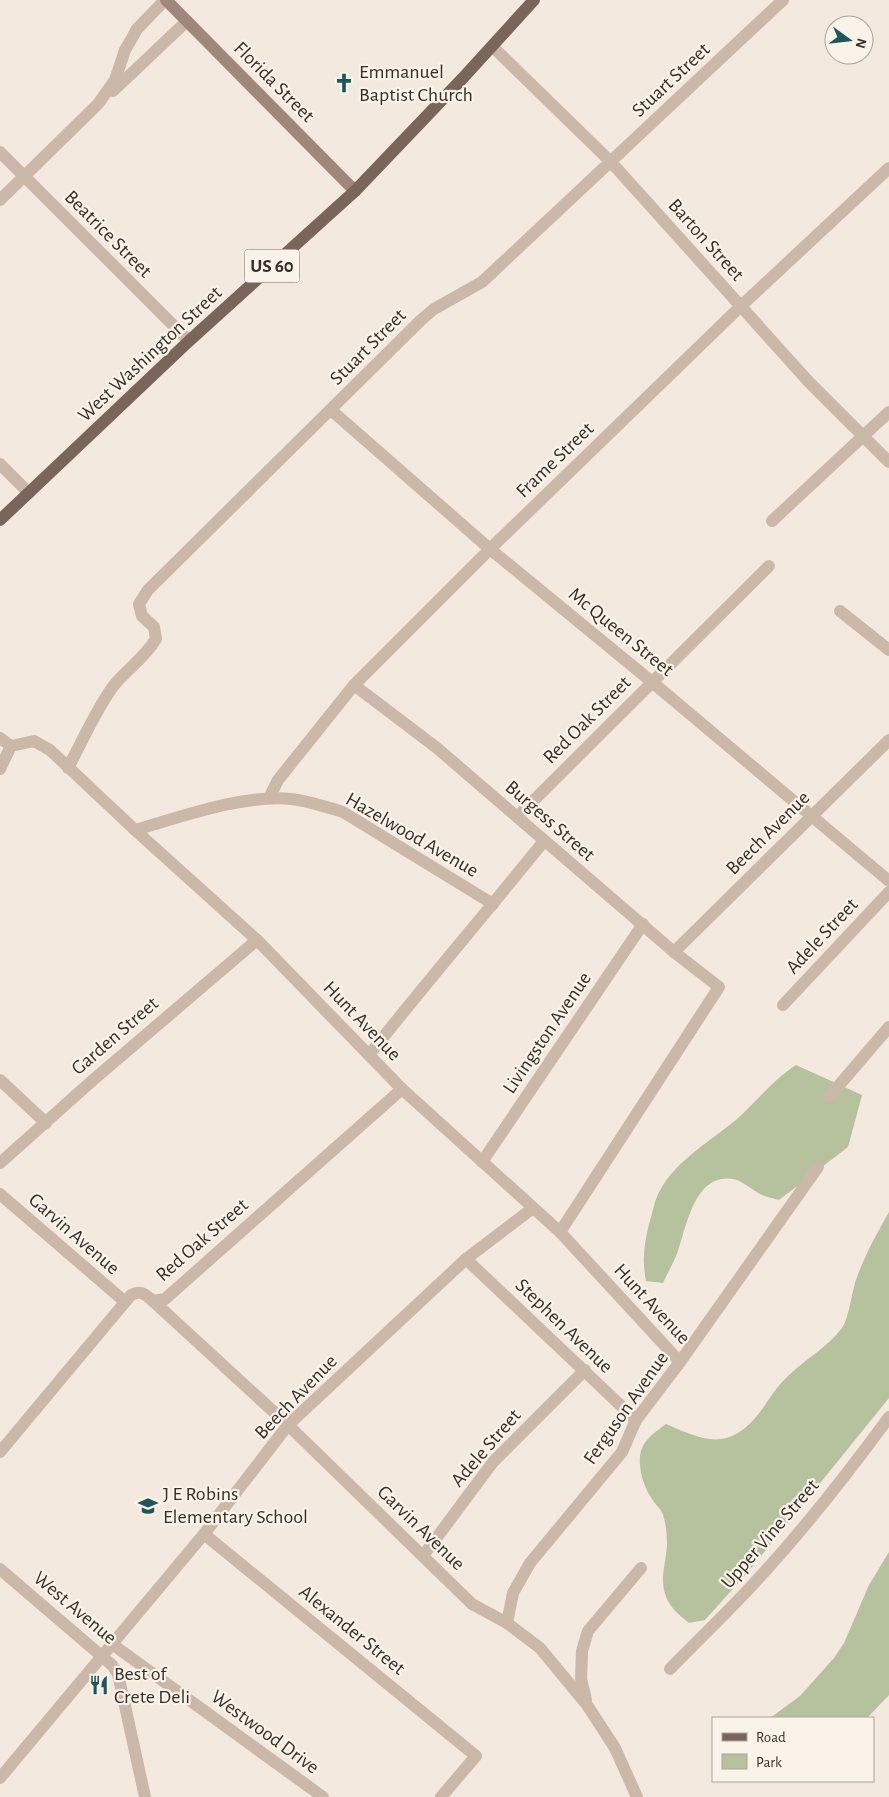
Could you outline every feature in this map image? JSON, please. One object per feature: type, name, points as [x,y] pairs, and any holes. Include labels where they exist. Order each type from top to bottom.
[{"type":"main road","name":"West Washington Street","points":[[0,520],[190,341],[355,191],[534,0]]},
{"type":"street","name":"Florida Street","points":[[165,0],[355,191]]},
{"type":"street","points":[[98,104],[115,80],[125,50],[132,38],[165,0]]},
{"type":"street","name":"Stuart Street","points":[[68,768],[101,706],[115,685],[148,651],[156,639],[154,627],[142,616],[139,604],[148,590],[421,320],[434,309],[482,282],[783,0]]},
{"type":"street","points":[[0,200],[98,104],[187,21]]},
{"type":"street","name":"Barton Street","points":[[492,46],[611,162],[808,381],[889,462]]},
{"type":"street","name":"Beatrice Street","points":[[0,152],[190,341]]},
{"type":"street","name":"Frame Street","points":[[269,798],[278,780],[354,685],[490,549],[741,306],[889,168]]},
{"type":"street","name":"Mc Queen Street","points":[[331,410],[490,549],[889,881]]},
{"type":"street","points":[[772,521],[889,412]]},
{"type":"street","points":[[0,464],[29,493]]},
{"type":"street","name":"Red Oak Street","points":[[517,817],[769,566]]},
{"type":"street","points":[[840,611],[889,650]]},
{"type":"street","name":"Burgess Street","points":[[354,685],[437,748],[674,952],[719,987],[560,1232]]},
{"type":"street","points":[[0,738],[11,746],[0,769]]},
{"type":"street","name":"Beech Avenue","points":[[674,952],[889,740]]},
{"type":"street","name":"Hunt Avenue","points":[[11,746],[34,741],[50,750],[257,940],[402,1089],[560,1232],[680,1362]]},
{"type":"street","name":"Hazelwood Avenue","points":[[135,830],[234,804],[269,798],[291,799],[318,804],[343,812],[493,904]]},
{"type":"street","points":[[369,1055],[544,841]]},
{"type":"street","name":"Adele Street","points":[[783,1005],[889,892]]},
{"type":"street","name":"Livingston Avenue","points":[[482,1162],[643,924]]},
{"type":"street","name":"Garden Street","points":[[0,1164],[93,1080],[257,940]]},
{"type":"street","points":[[829,1097],[889,1027]]},
{"type":"street","points":[[0,1080],[46,1123]]},
{"type":"street","name":"Red Oak Street","points":[[0,1452],[130,1294],[144,1293],[153,1301],[164,1299],[402,1089]]},
{"type":"street","name":"Ferguson Avenue","points":[[507,1623],[513,1593],[530,1563],[622,1452],[636,1420],[680,1362],[818,1167]]},
{"type":"street","name":"Garvin Avenue","points":[[0,1194],[124,1302]]},
{"type":"street","name":"Beech Avenue","points":[[0,1778],[204,1534],[288,1425],[466,1258],[533,1208]]},
{"type":"street","name":"Stephen Avenue","points":[[466,1258],[636,1420]]},
{"type":"street","name":"Garvin Avenue","points":[[153,1301],[288,1425],[472,1604],[507,1623],[540,1648],[587,1705],[614,1748],[637,1797]]},
{"type":"street","name":"Adele Street","points":[[423,1556],[493,1462],[584,1370]]},
{"type":"street","name":"Upper Vine Street","points":[[670,1669],[758,1580],[847,1474],[889,1417]]},
{"type":"street","name":"Alexander Street","points":[[204,1534],[476,1756],[441,1797]]},
{"type":"street","points":[[587,1705],[581,1679],[582,1651],[588,1631],[641,1568]]},
{"type":"street","name":"West Avenue","points":[[0,1569],[102,1656],[118,1674],[145,1797]]},
{"type":"street","name":"Westwood Drive","points":[[112,1644],[323,1797]]},
{"type":"green space","points":[[796,1065],[862,1095],[848,1147],[779,1200],[760,1194],[733,1179],[720,1179],[710,1184],[701,1192],[689,1215],[676,1255],[663,1283],[646,1281],[644,1252],[646,1239],[655,1202],[662,1186],[692,1154],[737,1119],[773,1083]]},
{"type":"green space","points":[[889,1212],[889,1398],[748,1572],[705,1620],[689,1623],[672,1607],[665,1594],[663,1581],[667,1545],[666,1526],[662,1513],[653,1501],[643,1481],[640,1467],[642,1448],[649,1438],[666,1424],[693,1435],[716,1439],[727,1438],[749,1425],[784,1380],[830,1342],[842,1328],[847,1318],[860,1269],[871,1244]]},
{"type":"green space","points":[[889,1552],[889,1695],[868,1717],[771,1717],[800,1696],[834,1658],[844,1643],[869,1585]]},
{"type":"place","name":"Emmanuel Baptist Church","points":[[344,83]]},
{"type":"place","name":"J E Robins Elementary School","points":[[148,1506]]},
{"type":"place","name":"Best of Crete Deli","points":[[99,1685]]}]
